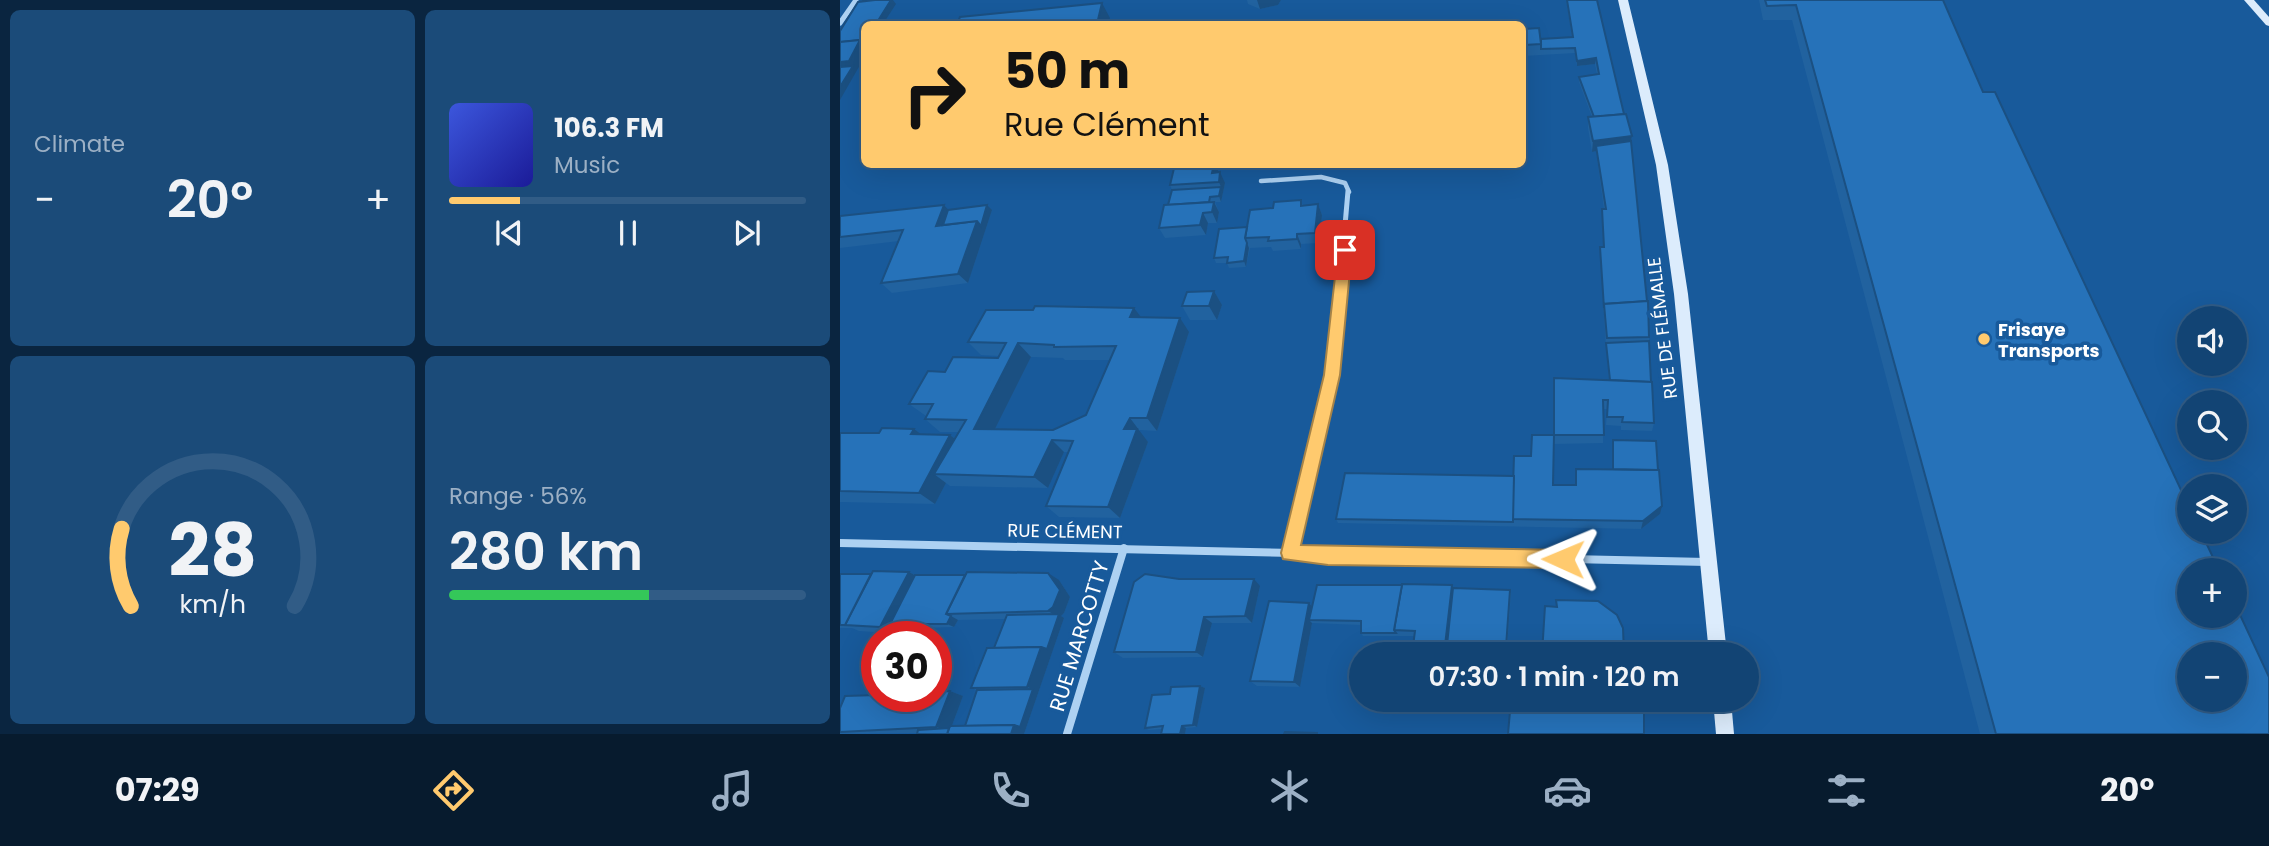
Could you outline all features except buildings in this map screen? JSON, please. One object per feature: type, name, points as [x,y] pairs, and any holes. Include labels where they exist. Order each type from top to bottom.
[{"type":"street","points":[[840,23],[856,0]]},
{"type":"street","name":"RUE DE FLÉMALLE","points":[[1623,0],[1662,165],[1681,294],[1717,642]]},
{"type":"street","points":[[2249,0],[2269,23]]},
{"type":"street","name":"RUE CLÉMENT","points":[[840,543],[1124,548],[1328,556],[1709,562]]},
{"type":"street","name":"RUE MARCOTTY","points":[[1068,734],[1124,548]]},
{"type":"street","points":[[1723,712],[1725,734]]},
{"type":"lane","points":[[1261,181],[1331,178],[1345,183],[1350,194],[1332,375],[1290,553]]},
{"type":"place","name":"Frisaye Transports","points":[[1984,339]]},
{"type":"route","points":[[1345,250],[1332,375],[1290,553],[1328,556],[1563,559]]}]
